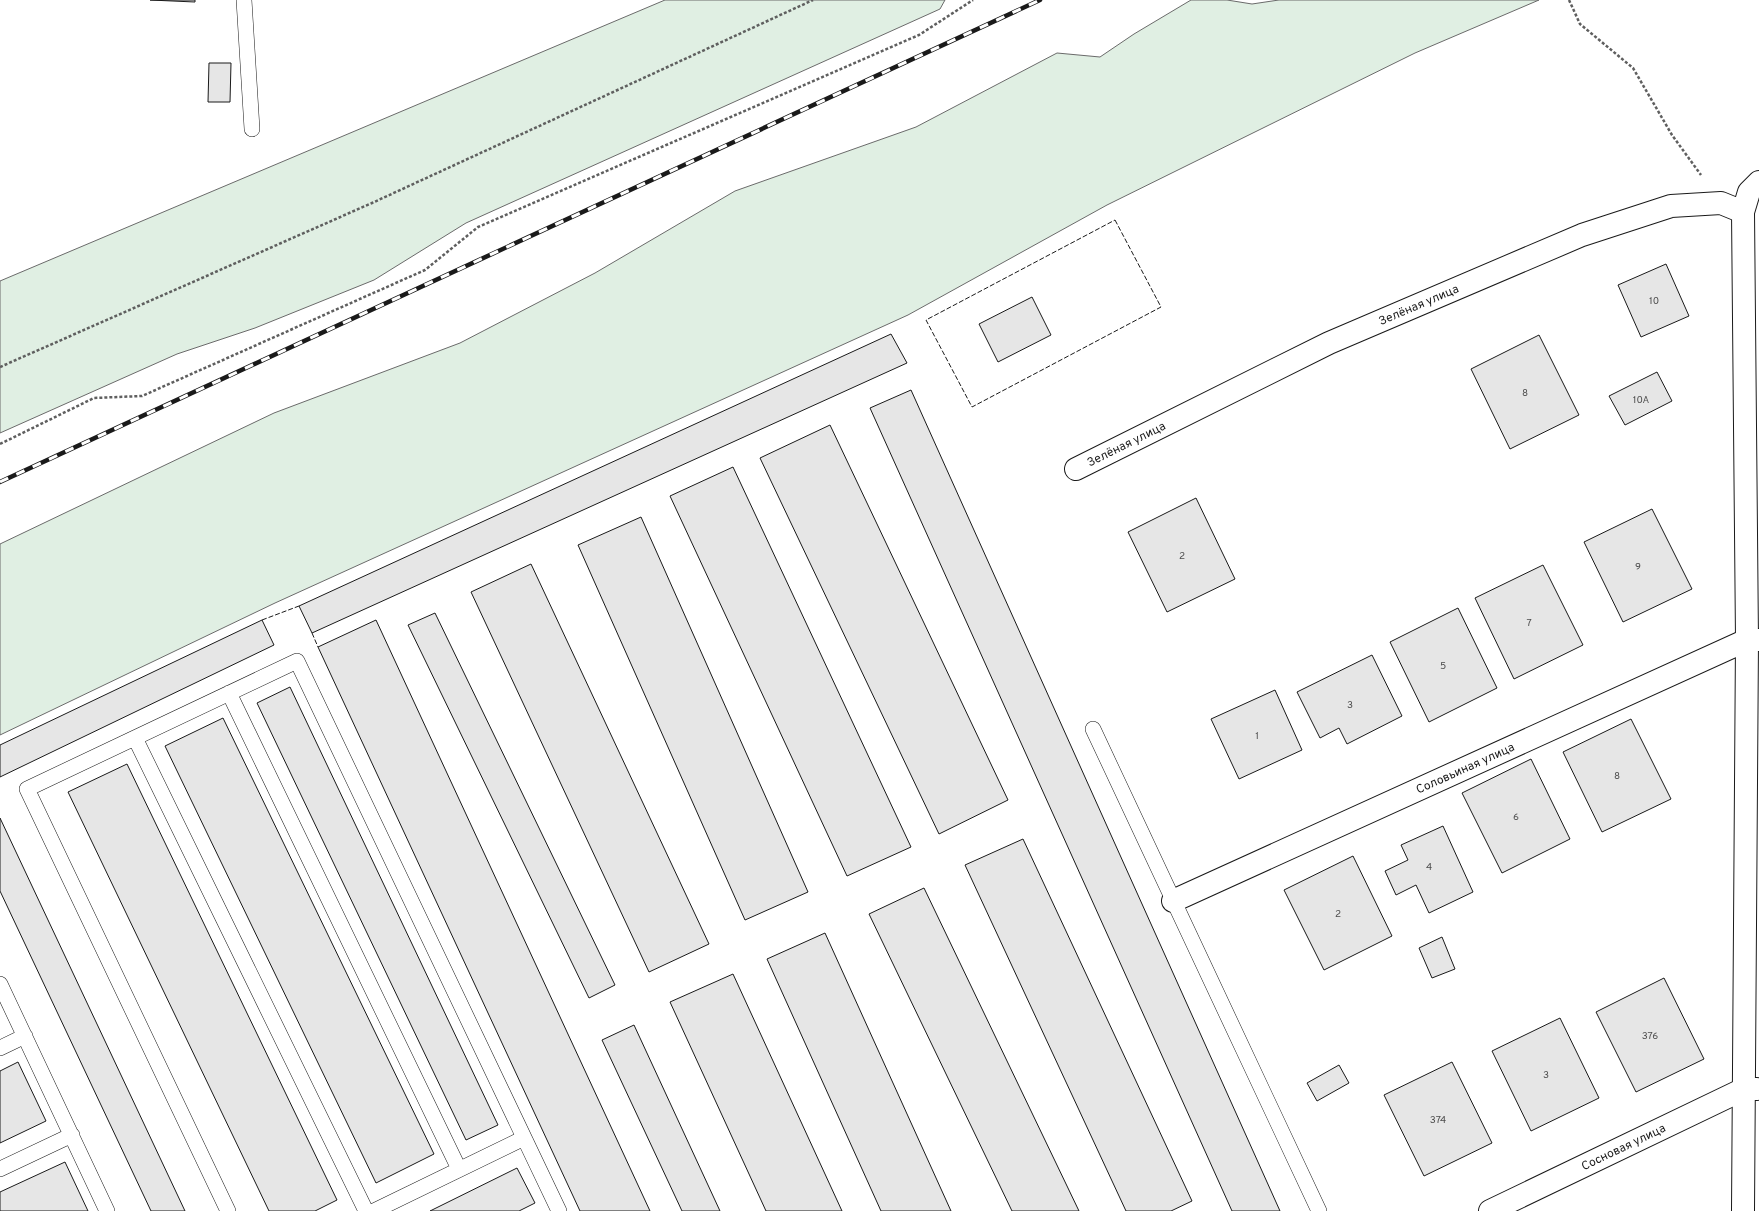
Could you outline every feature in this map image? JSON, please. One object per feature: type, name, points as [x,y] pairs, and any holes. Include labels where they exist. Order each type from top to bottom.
[{"type":"street","points":[[1743,1211],[1752,1089],[1753,640],[1743,212],[1749,192],[1759,182]]},
{"type":"street","name":"Зелёная улица","points":[[1076,469],[1329,343],[1582,235],[1671,206],[1721,203],[1743,212]]},
{"type":"street","name":"Соловьиная улица","points":[[1173,901],[1753,640]]},
{"type":"street","name":"Сосновая улица","points":[[1490,1211],[1752,1089]]},
{"type":"lane","points":[[244,0],[252,128]]},
{"type":"lane","points":[[228,1211],[27,789],[298,660],[524,1138],[556,1210]]},
{"type":"lane","points":[[229,693],[459,1169]]},
{"type":"lane","points":[[1093,728],[1320,1211]]},
{"type":"lane","points":[[135,738],[366,1211]]},
{"type":"lane","points":[[0,984],[107,1211]]},
{"type":"lane","points":[[0,1048],[24,1036]]},
{"type":"lane","points":[[0,1169],[72,1135]]},
{"type":"lane","points":[[374,1211],[524,1138]]},
{"type":"path","points":[[0,367],[372,203],[813,0]]},
{"type":"path","points":[[0,444],[94,398],[142,396],[425,270],[478,227],[919,35],[973,0]]},
{"type":"path","points":[[1569,0],[1580,24],[1633,68],[1672,135],[1721,203]]},
{"type":"green space","points":[[665,0],[945,0],[940,9],[466,223],[374,280],[255,328],[177,354],[0,433],[0,281]]},
{"type":"green space","points":[[1191,0],[1227,0],[1252,4],[1279,0],[1539,0],[1415,53],[1107,205],[908,315],[275,603],[0,735],[0,544],[274,413],[460,343],[595,273],[735,191],[916,127],[1057,53],[1100,57],[1134,34]]},
{"type":"building","points":[[150,0],[195,0],[195,2]]},
{"type":"building","points":[[209,63],[231,63],[230,102],[208,102]]},
{"type":"building","points":[[1666,264],[1689,316],[1641,337],[1618,285]]},
{"type":"building","points":[[1032,297],[1051,335],[998,362],[979,324]]},
{"type":"building","points":[[891,334],[907,363],[312,633],[299,606]]},
{"type":"building","points":[[1539,335],[1579,415],[1510,449],[1471,369]]},
{"type":"building","points":[[1657,372],[1672,401],[1625,425],[1609,396]]},
{"type":"building","points":[[911,390],[1280,1211],[1232,1211],[870,408]]},
{"type":"building","points":[[830,425],[1008,800],[939,834],[760,458]]},
{"type":"building","points":[[733,467],[911,847],[847,876],[670,496]]},
{"type":"building","points":[[1196,498],[1235,579],[1167,612],[1128,532]]},
{"type":"building","points":[[1652,509],[1692,589],[1623,622],[1584,542]]},
{"type":"building","points":[[641,517],[808,892],[745,920],[578,545]]},
{"type":"building","points":[[531,564],[709,944],[649,972],[471,592]]},
{"type":"building","points":[[1543,565],[1583,645],[1514,679],[1475,598]]},
{"type":"building","points":[[1458,608],[1497,688],[1429,722],[1390,642]]},
{"type":"building","points":[[435,613],[615,985],[589,998],[408,625]]},
{"type":"building","points":[[262,620],[274,645],[0,777],[0,745]]},
{"type":"building","points":[[376,620],[650,1211],[580,1211],[318,647]]},
{"type":"building","points":[[1372,655],[1402,716],[1347,744],[1339,728],[1320,738],[1297,692]]},
{"type":"building","points":[[290,687],[498,1125],[466,1140],[257,703]]},
{"type":"building","points":[[1275,690],[1302,750],[1239,779],[1211,719]]},
{"type":"building","points":[[223,718],[434,1154],[376,1183],[165,746]]},
{"type":"building","points":[[1631,719],[1671,799],[1602,832],[1563,752]]},
{"type":"building","points":[[1531,759],[1570,839],[1502,873],[1462,793]]},
{"type":"building","points":[[127,764],[337,1200],[315,1211],[269,1211],[68,792]]},
{"type":"building","points":[[0,818],[185,1211],[151,1211],[0,891]]},
{"type":"building","points":[[1443,826],[1473,892],[1429,913],[1416,885],[1396,895],[1385,871],[1408,860],[1401,845]]},
{"type":"building","points":[[1023,839],[1192,1201],[1171,1211],[1126,1211],[965,865]]},
{"type":"building","points":[[1353,856],[1392,936],[1324,970],[1284,890]]},
{"type":"building","points":[[924,888],[1079,1211],[1012,1211],[869,914]]},
{"type":"building","points":[[825,933],[951,1211],[881,1211],[767,959]]},
{"type":"building","points":[[1442,937],[1455,969],[1432,978],[1419,948]]},
{"type":"building","points":[[733,974],[842,1211],[766,1211],[670,1002]]},
{"type":"building","points":[[1664,978],[1704,1059],[1636,1092],[1596,1012]]},
{"type":"building","points":[[1560,1018],[1599,1098],[1531,1131],[1492,1051]]},
{"type":"building","points":[[634,1025],[720,1211],[682,1211],[602,1040]]},
{"type":"building","points":[[18,1062],[46,1121],[0,1143],[0,1071]]},
{"type":"building","points":[[1452,1062],[1492,1143],[1424,1176],[1384,1095]]},
{"type":"building","points":[[1339,1065],[1349,1083],[1317,1101],[1307,1083]]},
{"type":"building","points":[[65,1162],[88,1211],[0,1211],[0,1192]]},
{"type":"building","points":[[517,1168],[535,1203],[519,1211],[430,1211]]},
{"type":"railway","points":[[0,482],[1040,0]]},
{"type":"fence","points":[[1115,220],[1161,307],[972,407],[926,320],[1115,220]]},
{"type":"fence","points":[[262,620],[299,606]]},
{"type":"fence","points":[[312,633],[318,647]]}]
